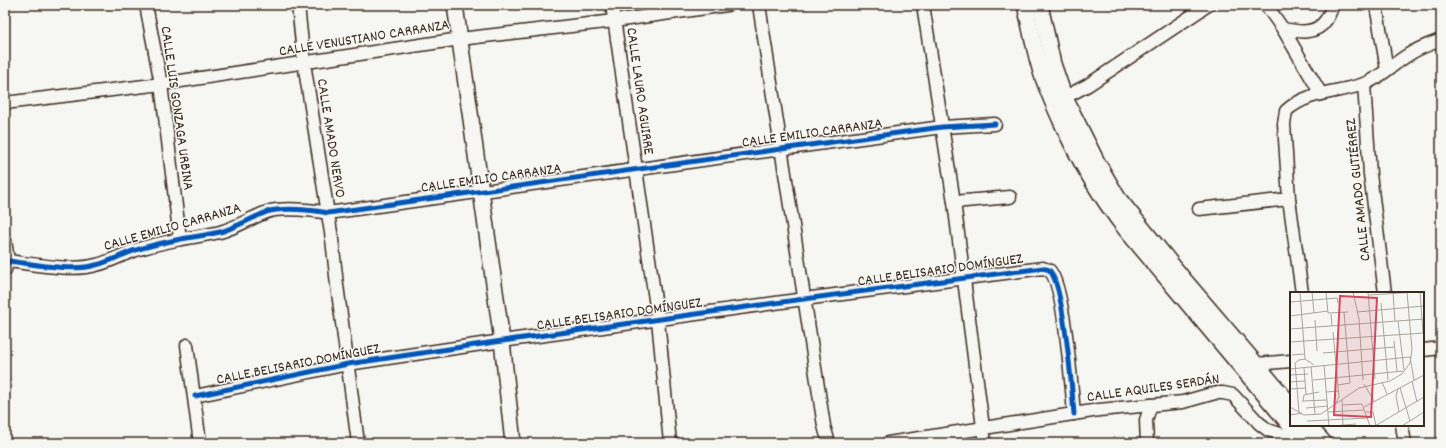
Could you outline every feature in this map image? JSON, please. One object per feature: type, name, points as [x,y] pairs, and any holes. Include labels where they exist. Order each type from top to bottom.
[{"type":"main road","points":[[455,5],[502,341],[513,443]]},
{"type":"main road","points":[[1025,5],[1038,64],[1118,198],[1181,276],[1290,404]]},
{"type":"main road","points":[[1040,5],[1053,64],[1058,97],[1072,145],[1085,170],[1109,208],[1127,231],[1290,416]]},
{"type":"main road","points":[[1305,433],[1324,443]]},
{"type":"street","name":"CALLE LUIS GONZAGA URBINA","points":[[146,5],[161,84],[180,239]]},
{"type":"street","name":"CALLE AMADO NERVO","points":[[298,5],[304,63],[328,213],[358,443]]},
{"type":"street","name":"CALLE LAURO AGUIRRE","points":[[612,5],[658,320],[670,443]]},
{"type":"street","name":"CALLE VENUSTIANO CARRANZA","points":[[5,103],[161,84],[460,39],[614,21],[727,5]]},
{"type":"street","points":[[759,5],[824,426],[829,443]]},
{"type":"street","points":[[923,5],[954,202],[985,443]]},
{"type":"street","points":[[1058,97],[1078,90],[1100,78],[1208,5]]},
{"type":"street","points":[[1266,5],[1283,29],[1321,94]]},
{"type":"street","points":[[1283,29],[1298,32],[1316,30],[1324,24],[1329,16],[1332,5]]},
{"type":"street","points":[[1376,5],[1387,70]]},
{"type":"street","points":[[1302,292],[1289,199],[1284,117],[1286,111],[1299,101],[1321,94],[1364,84],[1408,55],[1441,40]]},
{"type":"street","name":"CALLE AMADO GUTIÉRREZ","points":[[1364,84],[1370,174],[1384,292]]},
{"type":"street","name":"CALLE EMILIO CARRANZA","points":[[7,266],[96,266],[136,250],[180,239],[220,232],[239,226],[269,211],[316,210],[328,213],[781,148],[942,127],[994,124]]},
{"type":"street","points":[[954,202],[1010,197]]},
{"type":"street","points":[[1199,208],[1289,199]]},
{"type":"street","points":[[5,240],[7,266]]},
{"type":"street","name":"CALLE BELISARIO DOMÍNGUEZ","points":[[195,396],[348,364],[502,341],[1037,268],[1048,270],[1052,274],[1055,282],[1064,318],[1074,414]]},
{"type":"street","points":[[187,345],[195,396],[200,443]]},
{"type":"street","points":[[1424,350],[1441,348]]},
{"type":"street","points":[[1256,364],[1290,361]]},
{"type":"street","name":"CALLE AQUILES SERDÁN","points":[[888,443],[1110,408],[1183,402],[1215,393],[1229,394],[1238,399],[1259,423],[1268,430],[1283,435],[1305,433]]},
{"type":"street","points":[[1147,443],[1146,420],[1151,405]]},
{"type":"street","points":[[1402,426],[1405,443]]},
{"type":"cycle path","points":[[5,270],[8,261],[65,268],[96,265],[164,242],[220,232],[273,210],[298,210],[328,213],[942,127],[995,124]]},
{"type":"cycle path","points":[[195,396],[348,364],[804,299],[1043,268],[1049,270],[1059,294],[1069,361],[1074,414]]}]
